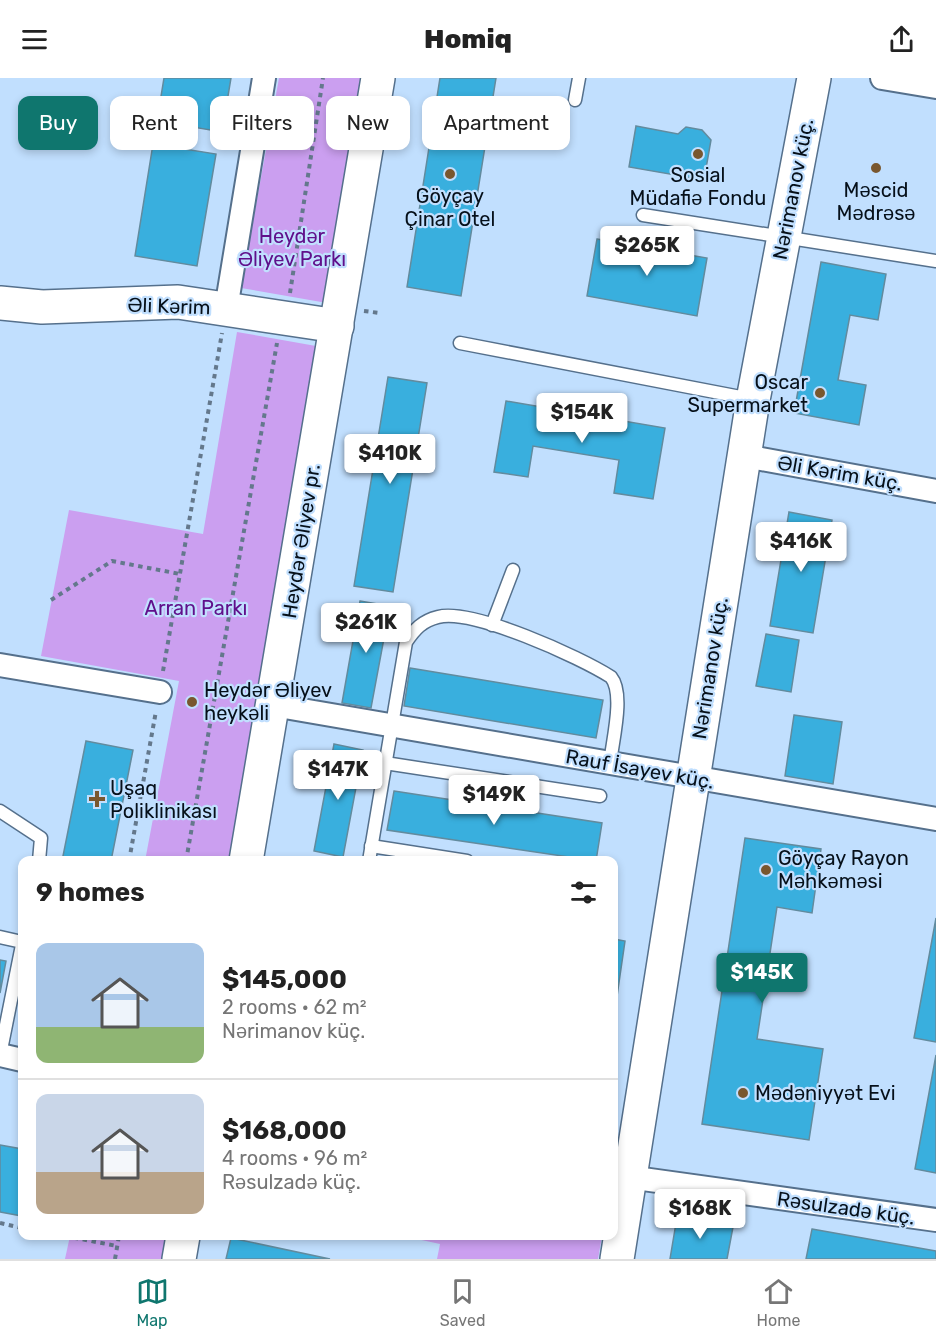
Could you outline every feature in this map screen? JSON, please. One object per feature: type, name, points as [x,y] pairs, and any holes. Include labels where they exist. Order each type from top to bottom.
[{"type":"street","points":[[226,309],[264,78]]},
{"type":"street","name":"Heydər Əliyev pr.","points":[[247,856],[378,78]]},
{"type":"street","name":"Nərimanov küç.","points":[[617,1259],[622,1176],[753,400],[814,78]]},
{"type":"street","points":[[882,78],[936,87]]},
{"type":"street","name":"Əli Kərim","points":[[0,303],[82,306],[147,302],[226,309],[337,326]]},
{"type":"street","name":"Əli Kərim küç.","points":[[745,456],[936,491]]},
{"type":"street","points":[[0,666],[160,692]]},
{"type":"street","name":"Rauf İsayev küç.","points":[[273,705],[936,819]]},
{"type":"street","points":[[0,1055],[18,1059]]},
{"type":"street","name":"Rəsulzadə küç.","points":[[622,1176],[936,1220]]},
{"type":"street","points":[[179,1259],[182,1240]]},
{"type":"lane","points":[[575,100],[579,78]]},
{"type":"lane","points":[[643,215],[936,261]]},
{"type":"lane","points":[[460,343],[753,400]]},
{"type":"lane","points":[[492,625],[513,570]]},
{"type":"lane","points":[[370,856],[390,726],[406,642],[418,625],[440,616],[475,619],[492,625],[542,644],[611,677],[616,683],[618,699],[610,764]]},
{"type":"lane","points":[[385,763],[600,796]]},
{"type":"lane","points":[[0,811],[41,838],[39,856]]},
{"type":"lane","points":[[372,846],[435,856]]},
{"type":"lane","points":[[0,937],[18,943]]},
{"type":"lane","points":[[0,1055],[18,964]]},
{"type":"path","points":[[289,297],[323,78]]},
{"type":"path","points":[[130,856],[226,309]]},
{"type":"path","points":[[187,856],[277,339]]},
{"type":"path","points":[[51,600],[112,561],[180,574]]},
{"type":"path","points":[[0,1223],[18,1227]]},
{"type":"path","points":[[86,1240],[117,1246]]},
{"type":"path","points":[[115,1259],[118,1240]]},
{"type":"green space","name":"Heydər Əliyev Parkı","points":[[279,78],[362,78],[359,96],[326,96],[326,150],[351,150],[327,303],[241,288],[266,150],[314,150],[314,96],[276,96]]},
{"type":"green space","name":"Arran Parkı","points":[[237,332],[316,346],[231,856],[146,856],[179,681],[41,656],[69,510],[203,534]]},
{"type":"green space","points":[[69,1240],[166,1240],[162,1259],[65,1259]]},
{"type":"green space","points":[[422,1240],[601,1240],[598,1259],[437,1259],[440,1244]]},
{"type":"building","points":[[164,78],[231,78],[228,96],[210,96],[210,130],[198,128],[198,96],[161,96]]},
{"type":"building","points":[[440,78],[496,78],[493,96],[437,96]]},
{"type":"building","points":[[636,126],[678,134],[686,127],[702,130],[711,140],[704,180],[629,167]]},
{"type":"building","points":[[152,150],[191,150],[216,154],[197,266],[135,256]]},
{"type":"building","points":[[429,150],[484,150],[461,296],[407,287]]},
{"type":"building","points":[[597,239],[707,258],[697,316],[587,296]]},
{"type":"building","points":[[821,262],[886,274],[878,320],[850,315],[838,380],[866,385],[859,425],[794,413]]},
{"type":"building","points":[[388,377],[427,383],[393,592],[354,586]]},
{"type":"building","points":[[506,401],[665,428],[653,499],[614,493],[619,460],[533,446],[528,477],[494,472]]},
{"type":"building","points":[[789,512],[832,520],[813,633],[770,626]]},
{"type":"building","points":[[360,601],[390,606],[371,708],[342,703]]},
{"type":"building","points":[[766,634],[799,640],[791,692],[756,686]]},
{"type":"building","points":[[410,668],[603,700],[596,738],[404,706]]},
{"type":"building","points":[[794,715],[842,722],[833,784],[785,776]]},
{"type":"building","points":[[86,741],[133,750],[112,856],[63,856]]},
{"type":"building","points":[[334,744],[363,750],[343,856],[314,851]]},
{"type":"building","points":[[394,791],[602,823],[597,856],[562,856],[387,830]]},
{"type":"building","points":[[745,838],[821,849],[812,913],[777,907],[757,1039],[823,1049],[809,1140],[702,1124]]},
{"type":"building","points":[[936,918],[936,1042],[914,1038]]},
{"type":"building","points":[[618,940],[625,941],[618,989]]},
{"type":"building","points":[[0,960],[6,961],[0,993]]},
{"type":"building","points":[[936,1055],[936,1173],[915,1169]]},
{"type":"building","points":[[0,1145],[18,1148],[18,1215],[0,1212]]},
{"type":"building","points":[[677,1217],[733,1227],[727,1259],[670,1259]]},
{"type":"building","points":[[812,1229],[936,1251],[936,1259],[806,1259]]},
{"type":"building","points":[[231,1240],[240,1240],[330,1259],[226,1259]]},
{"type":"place","name":"Sosial Müdafiə Fondu","points":[[698,154]]},
{"type":"place","name":"Məscid Mədrəsə","points":[[876,168]]},
{"type":"place","name":"Göyçay Çinar Otel","points":[[450,174]]},
{"type":"place","name":"Oscar Supermarket","points":[[820,393]]},
{"type":"place","name":"Heydər Əliyev heykəli","points":[[192,702]]},
{"type":"place","name":"Uşaq Poliklinikası","points":[[97,799]]},
{"type":"place","name":"Göyçay Rayon Məhkəməsi","points":[[766,870]]},
{"type":"place","name":"Mədəniyyət Evi","points":[[743,1093]]}]
